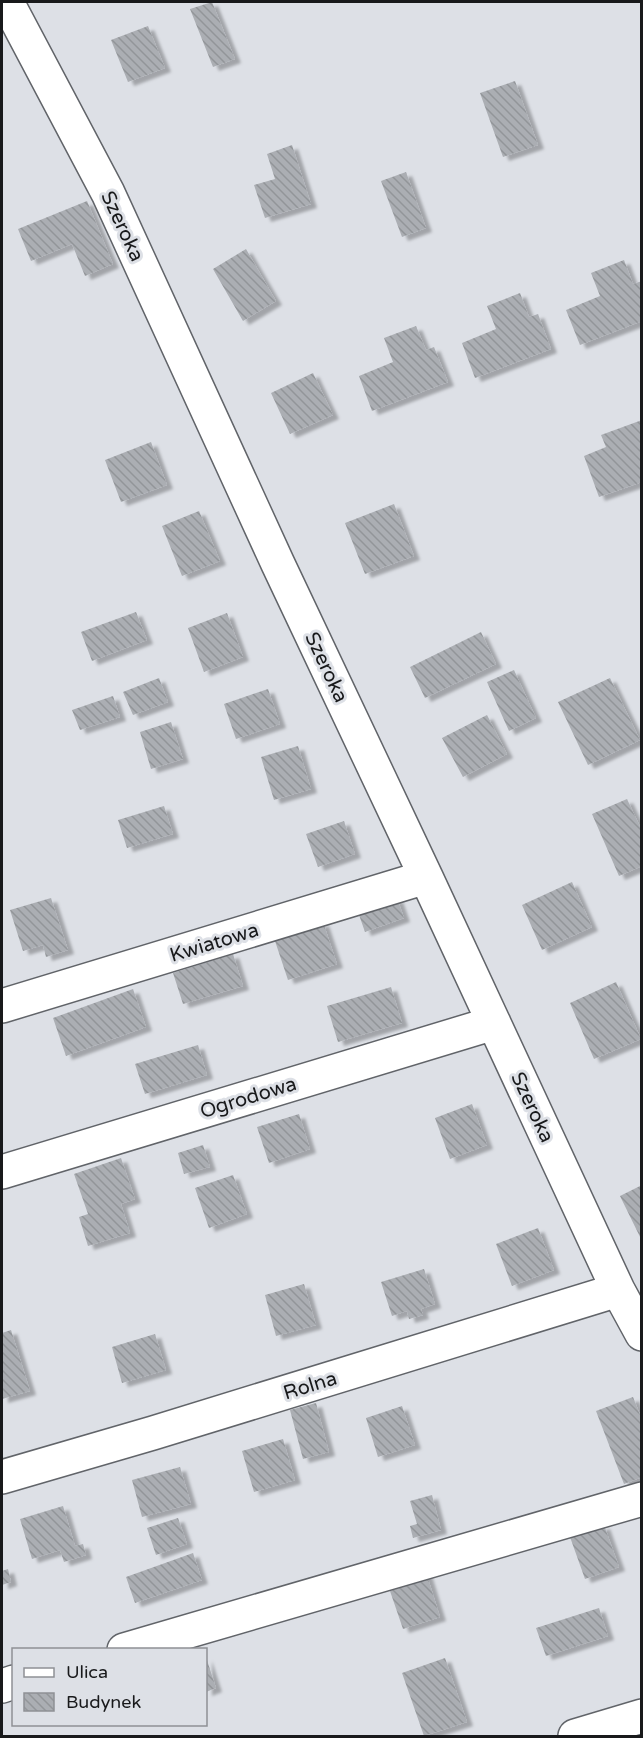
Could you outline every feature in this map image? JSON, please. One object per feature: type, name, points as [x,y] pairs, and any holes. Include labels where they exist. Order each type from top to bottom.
[{"type":"street","name":"Szeroka","points":[[7,2],[103,183],[278,564],[618,1290],[642,1334]]},
{"type":"street","name":"Kwiatowa","points":[[2,1006],[426,877]]},
{"type":"street","name":"Ogrodowa","points":[[2,1172],[494,1023]]},
{"type":"street","name":"Rolna","points":[[2,1477],[618,1290]]},
{"type":"street","points":[[131,1648],[642,1499]]},
{"type":"street","points":[[575,1737],[642,1716]]},
{"type":"building","points":[[212,2],[235,59],[213,67],[190,9]]},
{"type":"building","points":[[148,26],[165,68],[128,82],[111,40]]},
{"type":"building","points":[[515,81],[538,145],[503,157],[480,93]]},
{"type":"building","points":[[292,145],[311,204],[265,218],[254,185],[275,179],[267,154]]},
{"type":"building","points":[[406,172],[426,228],[402,237],[381,181]]},
{"type":"building","points":[[87,201],[113,264],[85,276],[72,244],[31,261],[18,229]]},
{"type":"building","points":[[246,249],[276,301],[243,321],[213,269]]},
{"type":"building","points":[[624,260],[633,284],[642,281],[642,321],[580,345],[566,310],[600,296],[591,273]]},
{"type":"building","points":[[520,293],[529,317],[538,314],[551,349],[475,378],[462,343],[496,329],[487,306]]},
{"type":"building","points":[[416,326],[426,350],[434,347],[448,382],[372,411],[359,376],[393,362],[384,338]]},
{"type":"building","points":[[313,373],[333,415],[290,434],[271,393]]},
{"type":"building","points":[[642,420],[642,482],[599,497],[584,456],[606,447],[601,435]]},
{"type":"building","points":[[151,442],[167,485],[121,502],[105,460]]},
{"type":"building","points":[[394,504],[414,556],[365,574],[345,523]]},
{"type":"building","points":[[199,511],[220,561],[182,576],[162,526]]},
{"type":"building","points":[[136,612],[147,640],[92,661],[81,632]]},
{"type":"building","points":[[227,613],[243,657],[204,672],[188,628]]},
{"type":"building","points":[[481,632],[496,664],[425,698],[410,667]]},
{"type":"building","points":[[514,670],[536,718],[509,731],[487,682]]},
{"type":"building","points":[[159,678],[168,702],[133,715],[123,692]]},
{"type":"building","points":[[610,678],[640,740],[588,765],[558,702]]},
{"type":"building","points":[[268,689],[280,724],[236,739],[224,704]]},
{"type":"building","points":[[113,696],[120,717],[80,730],[72,710]]},
{"type":"building","points":[[487,715],[507,754],[463,777],[442,738]]},
{"type":"building","points":[[171,722],[183,759],[151,769],[140,732]]},
{"type":"building","points":[[298,746],[311,789],[274,800],[261,757]]},
{"type":"building","points":[[627,799],[642,831],[642,866],[619,876],[592,814]]},
{"type":"building","points":[[164,806],[173,834],[127,848],[118,820]]},
{"type":"building","points":[[344,821],[355,854],[318,867],[306,834]]},
{"type":"building","points":[[572,882],[592,927],[542,950],[522,905]]},
{"type":"building","points":[[51,898],[68,950],[46,957],[43,945],[23,951],[10,910]]},
{"type":"building","points":[[397,898],[404,918],[365,932],[358,912]]},
{"type":"building","points":[[323,922],[337,964],[288,980],[274,938]]},
{"type":"building","points":[[233,954],[243,986],[183,1004],[173,973]]},
{"type":"building","points":[[616,982],[641,1039],[594,1059],[570,1003]]},
{"type":"building","points":[[391,987],[402,1023],[338,1042],[327,1006]]},
{"type":"building","points":[[133,989],[146,1027],[66,1056],[53,1018]]},
{"type":"building","points":[[198,1045],[207,1075],[145,1094],[135,1064]]},
{"type":"building","points":[[472,1104],[487,1145],[450,1159],[435,1118]]},
{"type":"building","points":[[299,1114],[310,1149],[269,1163],[257,1127]]},
{"type":"building","points":[[203,1145],[210,1167],[184,1174],[178,1153]]},
{"type":"building","points":[[121,1158],[135,1199],[121,1204],[130,1233],[88,1246],[79,1217],[88,1214],[74,1174]]},
{"type":"building","points":[[233,1175],[247,1214],[209,1228],[195,1188]]},
{"type":"building","points":[[642,1185],[642,1241],[620,1196]]},
{"type":"building","points":[[538,1228],[554,1270],[512,1286],[496,1244]]},
{"type":"building","points":[[424,1269],[435,1304],[421,1309],[423,1315],[409,1319],[407,1311],[392,1316],[381,1282]]},
{"type":"building","points":[[304,1284],[316,1325],[276,1336],[265,1295]]},
{"type":"building","points":[[11,1330],[30,1391],[2,1399],[2,1333]]},
{"type":"building","points":[[155,1334],[166,1370],[122,1383],[112,1347]]},
{"type":"building","points":[[633,1397],[642,1420],[642,1477],[624,1484],[596,1411]]},
{"type":"building","points":[[316,1403],[329,1452],[303,1459],[290,1410]]},
{"type":"building","points":[[402,1406],[415,1445],[378,1457],[366,1418]]},
{"type":"building","points":[[283,1439],[295,1480],[254,1492],[242,1451]]},
{"type":"building","points":[[180,1467],[191,1504],[142,1517],[132,1480]]},
{"type":"building","points":[[432,1495],[441,1530],[413,1538],[410,1526],[417,1524],[410,1501]]},
{"type":"building","points":[[63,1506],[75,1546],[83,1544],[86,1555],[64,1562],[60,1550],[32,1559],[20,1519]]},
{"type":"building","points":[[178,1518],[187,1544],[156,1555],[147,1528]]},
{"type":"building","points":[[604,1525],[619,1567],[585,1579],[570,1537]]},
{"type":"building","points":[[193,1553],[202,1580],[135,1603],[126,1577]]},
{"type":"building","points":[[8,1569],[11,1582],[2,1585],[2,1571]]},
{"type":"building","points":[[426,1572],[440,1617],[403,1629],[390,1591],[399,1588],[397,1581]]},
{"type":"building","points":[[599,1608],[608,1636],[546,1656],[536,1628]]},
{"type":"building","points":[[445,1658],[467,1722],[424,1736],[402,1673]]},
{"type":"building","points":[[207,1660],[216,1688],[207,1692]]}]
